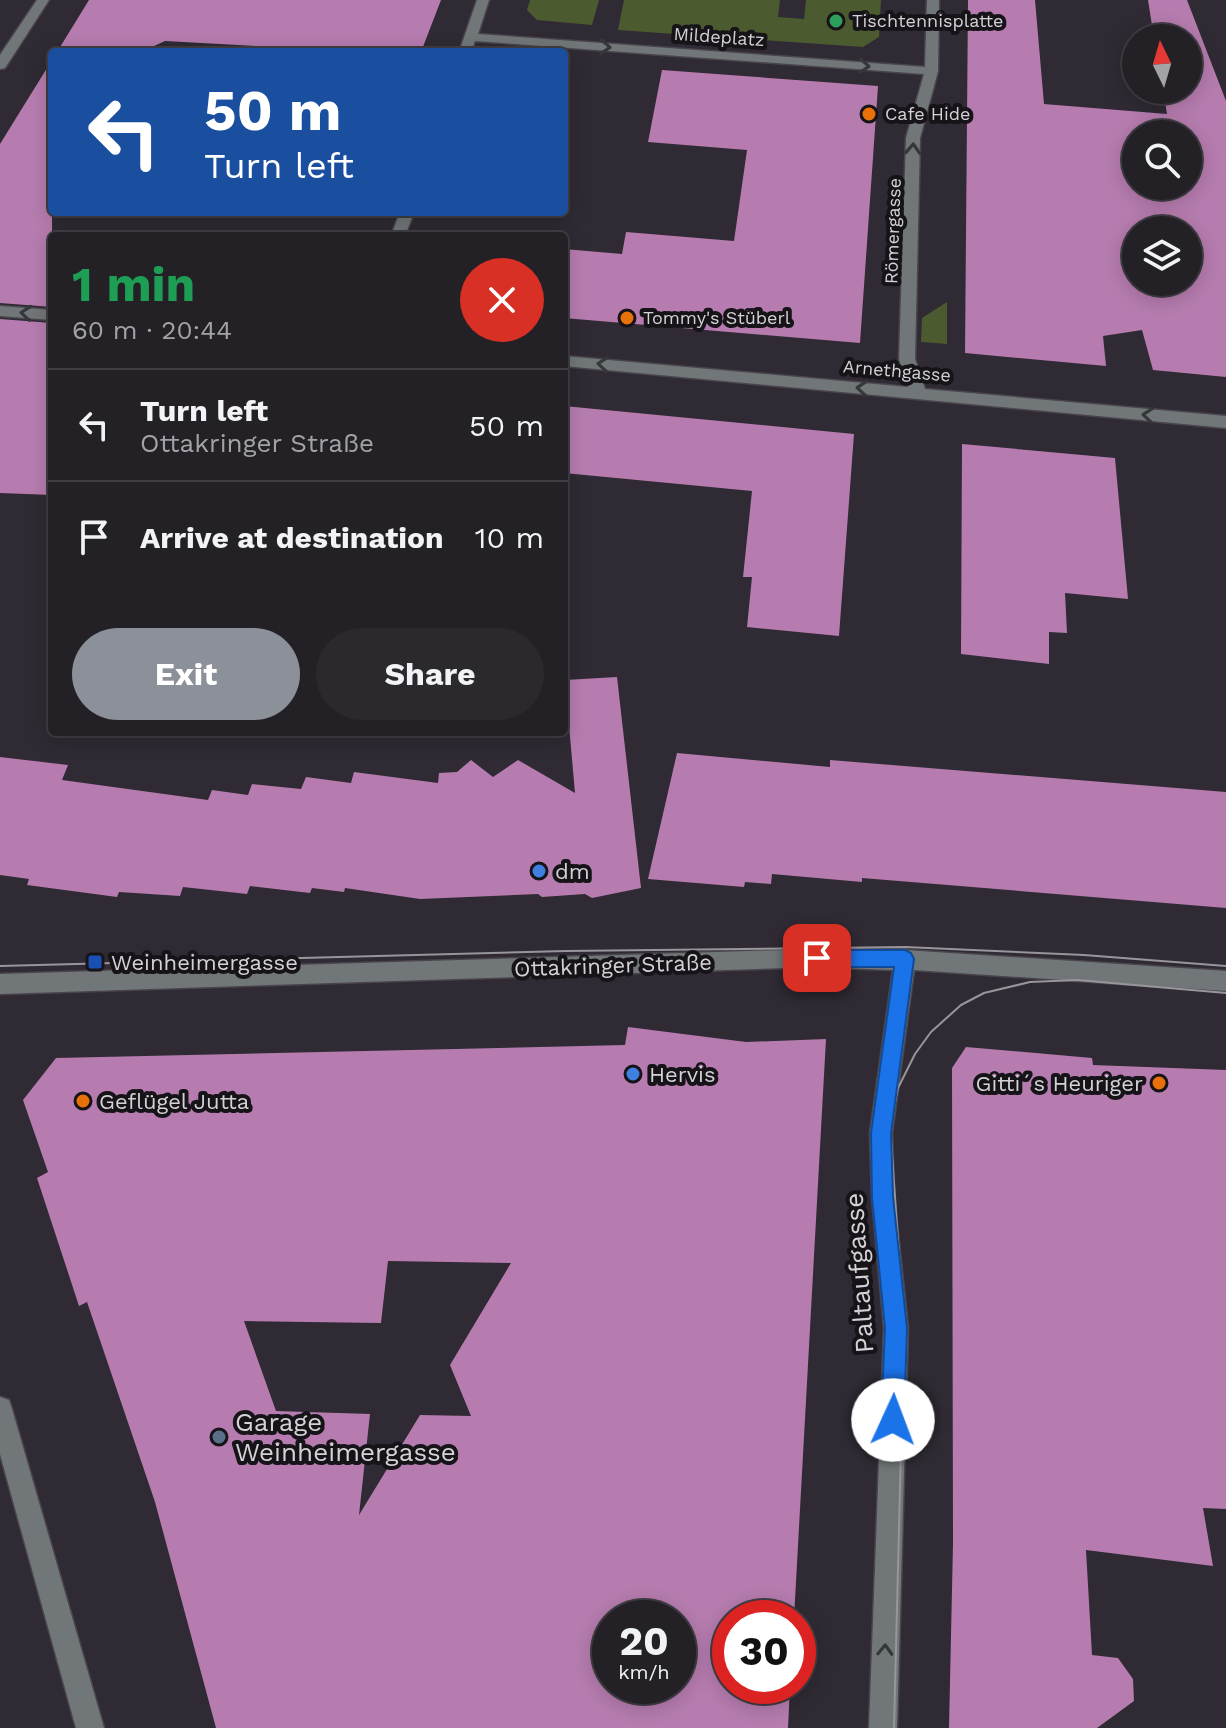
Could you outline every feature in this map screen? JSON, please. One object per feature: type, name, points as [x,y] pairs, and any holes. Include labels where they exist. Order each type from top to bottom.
[{"type":"street","points":[[0,65],[43,0]]},
{"type":"street","points":[[467,48],[483,0]]},
{"type":"street","points":[[931,71],[933,0]]},
{"type":"street","name":"Mildeplatz","points":[[471,37],[931,71]]},
{"type":"street","name":"Römergasse","points":[[918,393],[907,359],[913,138],[931,71]]},
{"type":"street","points":[[0,311],[48,315]]},
{"type":"street","name":"Arnethgasse","points":[[568,361],[1226,422]]},
{"type":"street","name":"Ottakringer Straße","points":[[0,984],[817,958],[1079,968],[1226,981]]},
{"type":"street","name":"Paltaufgasse","points":[[883,1728],[896,1328],[883,1197],[881,1133],[905,959]]},
{"type":"street","points":[[0,1409],[90,1728]]},
{"type":"green space","points":[[530,0],[599,0],[592,25],[537,20],[527,10]]},
{"type":"green space","points":[[624,0],[780,0],[778,17],[804,19],[806,0],[881,0],[879,37],[863,47],[618,30]]},
{"type":"green space","points":[[947,302],[947,344],[921,342],[922,318]]},
{"type":"building","points":[[89,0],[441,0],[423,48],[271,48],[165,41],[150,48],[59,48]]},
{"type":"building","points":[[968,0],[1035,0],[1044,104],[1167,114],[1165,104],[1202,104],[1202,39],[1226,101],[1226,377],[1153,370],[1142,330],[1103,336],[1106,366],[965,353]]},
{"type":"building","points":[[1148,0],[1187,0],[1196,24],[1152,24]]},
{"type":"building","points":[[48,66],[48,216],[52,216],[52,232],[48,232],[48,307],[0,303],[0,144]]},
{"type":"building","points":[[662,70],[878,86],[860,343],[568,318],[568,249],[622,254],[626,232],[734,241],[747,150],[648,142]]},
{"type":"building","points":[[0,319],[48,323],[48,495],[0,493]]},
{"type":"building","points":[[568,406],[854,434],[839,636],[747,627],[752,577],[743,577],[752,491],[568,473]]},
{"type":"building","points":[[962,444],[1115,458],[1128,599],[1065,593],[1067,633],[1049,632],[1049,664],[961,654]]},
{"type":"building","points":[[617,677],[641,888],[592,898],[585,894],[542,897],[538,894],[420,899],[345,888],[344,892],[312,888],[310,893],[250,886],[247,894],[183,887],[180,896],[119,892],[117,897],[27,885],[29,879],[0,875],[0,757],[68,765],[62,780],[208,800],[212,790],[248,795],[252,784],[301,789],[306,777],[351,783],[354,772],[438,783],[439,773],[457,772],[471,760],[493,777],[518,760],[575,793],[568,680]]},
{"type":"building","points":[[677,753],[830,767],[830,760],[1226,792],[1226,908],[862,878],[862,882],[772,874],[771,884],[745,882],[744,887],[648,879]]},
{"type":"building","points":[[628,1027],[746,1042],[826,1039],[795,1600],[712,1600],[712,1704],[789,1704],[788,1728],[216,1728],[155,1502],[87,1302],[79,1306],[37,1178],[48,1172],[23,1100],[56,1058],[625,1045]],"holes":[[[388,1261],[511,1263],[450,1365],[471,1416],[420,1415],[359,1515],[370,1414],[276,1411],[244,1321],[381,1323]]]},
{"type":"building","points":[[966,1047],[1092,1058],[1093,1065],[1226,1070],[1226,1509],[1203,1508],[1213,1566],[1086,1550],[1092,1655],[1118,1658],[1133,1679],[1134,1701],[1097,1728],[949,1728],[953,1543],[952,1068]]},
{"type":"tram line","points":[[0,966],[566,951],[905,947],[1084,955],[1226,966]]},
{"type":"tram line","points":[[894,1728],[904,1328],[890,1124],[898,1088],[915,1054],[931,1032],[961,1005],[984,993],[1030,982],[1077,980],[1226,993]]},
{"type":"place","name":"Tischtennisplatte","points":[[836,21]]},
{"type":"place","name":"Cafe Hide","points":[[869,114]]},
{"type":"place","name":"Tommy's Stüberl","points":[[627,318]]},
{"type":"place","name":"dm","points":[[539,871]]},
{"type":"place","name":"Weinheimergasse","points":[[95,962]]},
{"type":"place","name":"Hervis","points":[[633,1074]]},
{"type":"place","name":"Gitti´s Heuriger","points":[[1159,1083]]},
{"type":"place","name":"Geflügel Jutta","points":[[83,1101]]},
{"type":"place","name":"Garage Weinheimergasse","points":[[219,1437]]},
{"type":"route","points":[[817,958],[905,959],[881,1133],[883,1197],[896,1328],[893,1420]]}]
